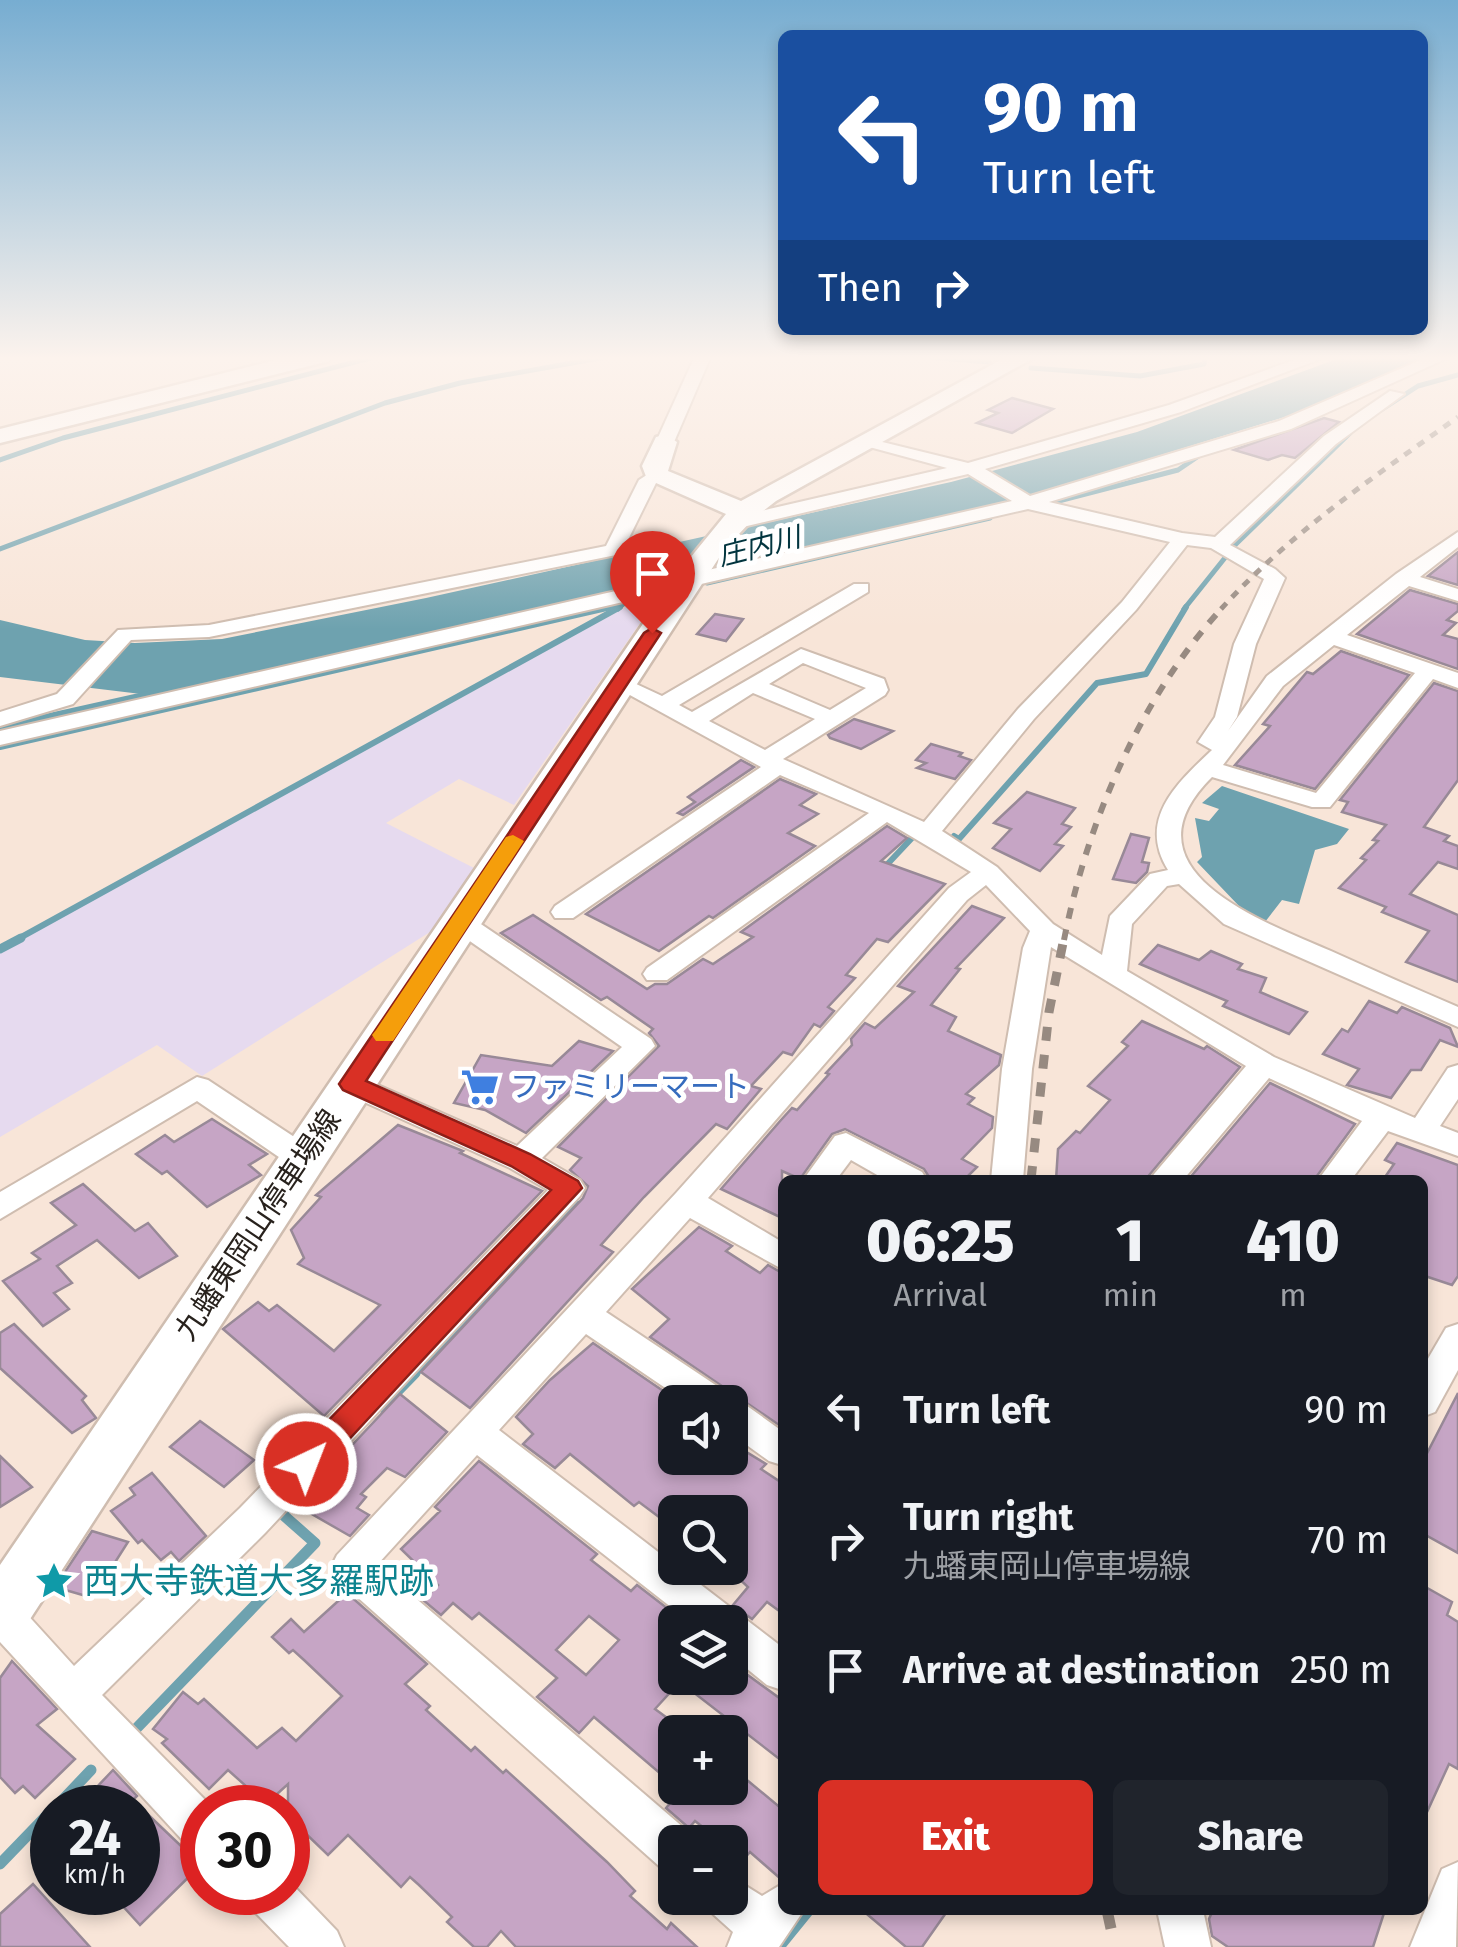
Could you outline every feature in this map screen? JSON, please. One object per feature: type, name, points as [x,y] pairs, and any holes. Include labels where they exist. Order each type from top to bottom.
[{"type":"main road","points":[[664,447],[655,466],[656,474],[733,521]]},
{"type":"main road","name":"九蟠東岡山停車場線","points":[[0,1614],[687,581],[733,521],[857,447]]},
{"type":"street","points":[[892,447],[975,471],[1034,503],[1224,548],[1275,578],[1245,644],[1226,717],[1210,742],[1228,748]]},
{"type":"street","points":[[733,521],[975,471],[1055,447]]},
{"type":"street","points":[[0,738],[114,707],[1034,503],[1215,447]]},
{"type":"street","points":[[1224,548],[1227,540],[1323,447]]},
{"type":"street","points":[[0,718],[54,704],[76,691],[125,634],[209,631],[614,550],[648,480],[656,474]]},
{"type":"street","points":[[928,833],[1026,714],[1128,606],[1182,539]]},
{"type":"street","points":[[1455,545],[1403,578],[1276,681],[1228,748],[1172,808],[1167,824],[1174,858],[1204,898],[1272,938],[1458,1018]]},
{"type":"street","points":[[1403,578],[1458,595]]},
{"type":"street","points":[[662,705],[861,588]]},
{"type":"street","points":[[1328,636],[1458,681]]},
{"type":"street","points":[[564,912],[772,763],[829,717],[877,690],[876,684],[801,655],[694,721]]},
{"type":"street","points":[[1208,768],[1320,802],[1429,670]]},
{"type":"street","points":[[619,683],[772,763],[928,833],[988,872],[1044,930],[1264,1064],[1381,1118],[1458,1145]]},
{"type":"street","points":[[752,686],[829,717]]},
{"type":"street","points":[[76,691],[114,707]]},
{"type":"street","points":[[657,974],[886,812]]},
{"type":"street","points":[[658,1835],[351,1567],[687,1201],[958,894],[988,872]]},
{"type":"street","points":[[1114,975],[1120,922],[1159,880],[1186,876]]},
{"type":"street","points":[[460,922],[642,1046],[520,1160]]},
{"type":"street","points":[[1007,1175],[1017,1068],[1037,948],[1044,930]]},
{"type":"street","points":[[1169,1175],[1264,1064]]},
{"type":"street","points":[[1422,1131],[1458,1076]]},
{"type":"street","points":[[73,1696],[254,1520],[569,1188],[520,1160],[352,1084]]},
{"type":"street","points":[[0,1207],[198,1087],[303,1158]]},
{"type":"street","points":[[1338,1175],[1381,1118]]},
{"type":"street","points":[[824,1175],[846,1144],[902,1175]]},
{"type":"street","points":[[687,1201],[778,1255]]},
{"type":"street","points":[[583,1314],[688,1385]]},
{"type":"street","points":[[1428,1390],[1445,1357]]},
{"type":"street","points":[[748,1426],[778,1447]]},
{"type":"street","points":[[474,1432],[698,1605]]},
{"type":"street","points":[[0,1614],[180,1805]]},
{"type":"street","points":[[748,1644],[778,1668]]},
{"type":"street","points":[[1433,1947],[1458,1885]]},
{"type":"street","points":[[290,1915],[321,1947]]},
{"type":"street","points":[[1181,1915],[1188,1947]]},
{"type":"shaded area","points":[[654,603],[514,805],[459,779],[386,823],[474,868],[430,932],[202,1076],[157,1045],[0,1137],[0,951],[626,607]]},
{"type":"water","name":"庄内川","points":[[1082,447],[1188,447],[996,506],[166,697],[0,677],[0,620],[85,640],[135,643],[222,639],[951,482]]},
{"type":"water","points":[[1222,786],[1349,829],[1337,844],[1315,850],[1299,904],[1282,900],[1265,922],[1239,906],[1197,862],[1202,857],[1195,818],[1209,821],[1219,809],[1202,803]]},
{"type":"building","points":[[1309,447],[1295,458],[1282,455],[1268,460],[1234,450]]},
{"type":"building","points":[[1458,552],[1458,585],[1428,576]]},
{"type":"building","points":[[1410,590],[1458,604],[1458,611],[1447,620],[1456,623],[1443,635],[1458,639],[1458,669],[1357,634]]},
{"type":"building","points":[[715,614],[743,619],[726,641],[697,634]]},
{"type":"building","points":[[1341,651],[1409,675],[1315,789],[1235,765],[1270,726],[1263,724],[1307,672],[1313,674]]},
{"type":"building","points":[[1434,683],[1458,691],[1458,780],[1424,827],[1449,836],[1444,841],[1458,846],[1458,869],[1438,862],[1410,894],[1458,915],[1458,982],[1406,962],[1429,931],[1382,912],[1386,907],[1339,888],[1366,860],[1361,858],[1378,841],[1373,840],[1386,825],[1342,812],[1348,802],[1340,800]]},
{"type":"building","points":[[854,719],[893,731],[861,749],[830,738],[828,735]]},
{"type":"building","points":[[931,744],[962,753],[959,756],[971,760],[955,779],[917,768],[926,763],[916,760]]},
{"type":"building","points":[[741,760],[754,767],[683,815],[678,813],[695,802],[688,797]]},
{"type":"building","points":[[780,779],[816,794],[800,805],[818,814],[788,833],[815,846],[713,918],[709,916],[659,951],[586,914]]},
{"type":"building","points":[[1027,792],[1075,808],[1062,824],[1071,827],[1055,844],[1063,846],[1040,871],[993,848],[1011,829],[994,823]]},
{"type":"building","points":[[887,826],[907,838],[881,861],[945,884],[888,942],[877,939],[846,975],[855,978],[828,1007],[834,1011],[820,1027],[814,1024],[792,1055],[783,1052],[751,1086],[761,1089],[727,1129],[716,1124],[644,1197],[601,1245],[613,1252],[470,1408],[421,1372],[583,1198],[588,1186],[570,1170],[581,1158],[558,1147],[659,1046],[649,1033],[653,1029],[607,997],[601,1000],[501,933],[533,915],[647,989],[667,984],[703,959],[713,964],[753,937],[741,932]]},
{"type":"building","points":[[1131,834],[1149,838],[1142,862],[1149,863],[1147,872],[1136,883],[1113,879]]},
{"type":"building","points":[[972,906],[1004,918],[956,968],[960,969],[931,1005],[956,1017],[948,1031],[1001,1055],[999,1065],[966,1094],[974,1098],[968,1104],[993,1117],[992,1128],[962,1159],[977,1167],[969,1175],[928,1175],[924,1169],[845,1129],[832,1134],[803,1175],[782,1171],[778,1175],[778,1216],[721,1189],[792,1108],[797,1110],[829,1074],[826,1073],[852,1045],[851,1039],[865,1023],[875,1028],[914,992],[898,986]]},
{"type":"building","points":[[1158,945],[1199,960],[1211,951],[1242,964],[1238,969],[1266,978],[1260,992],[1307,1012],[1289,1034],[1223,1006],[1227,1001],[1140,964]]},
{"type":"building","points":[[1369,1001],[1397,1013],[1402,1007],[1450,1028],[1458,1047],[1440,1040],[1421,1070],[1411,1070],[1391,1098],[1347,1085],[1359,1069],[1323,1054],[1342,1029],[1348,1032]]},
{"type":"building","points":[[1142,1021],[1204,1049],[1207,1046],[1240,1067],[1149,1175],[1056,1175],[1058,1149],[1076,1131],[1080,1133],[1110,1100],[1088,1086],[1128,1046],[1122,1042]]},
{"type":"building","points":[[579,1041],[613,1051],[526,1133],[485,1110],[454,1103],[481,1055],[552,1066]]},
{"type":"building","points":[[1270,1083],[1355,1124],[1318,1175],[1192,1175]]},
{"type":"building","points":[[212,1119],[267,1154],[249,1165],[261,1175],[207,1207],[167,1171],[162,1174],[136,1154],[165,1135],[174,1142]]},
{"type":"building","points":[[398,1125],[463,1151],[460,1153],[542,1191],[324,1416],[223,1329],[258,1302],[269,1311],[277,1305],[334,1351],[380,1305],[298,1264],[304,1258],[291,1230],[321,1197],[316,1195]]},
{"type":"building","points":[[1397,1143],[1458,1165],[1458,1276],[1452,1285],[1428,1277],[1428,1175],[1386,1175],[1394,1164],[1385,1160]]},
{"type":"building","points":[[83,1184],[135,1231],[148,1223],[177,1256],[139,1278],[97,1240],[57,1266],[72,1283],[54,1293],[69,1309],[43,1326],[3,1281],[40,1259],[32,1253],[76,1225],[51,1203]]},
{"type":"building","points":[[699,1227],[732,1246],[726,1251],[760,1273],[768,1265],[778,1271],[778,1424],[748,1404],[748,1385],[720,1385],[650,1337],[669,1319],[632,1289]]},
{"type":"building","points":[[14,1324],[86,1396],[82,1400],[96,1418],[72,1433],[0,1368],[0,1333]]},
{"type":"building","points":[[593,1343],[658,1387],[658,1475],[748,1475],[748,1453],[766,1464],[761,1469],[778,1480],[778,1610],[767,1602],[752,1619],[748,1616],[748,1605],[733,1605],[748,1587],[748,1495],[658,1495],[658,1516],[639,1502],[634,1506],[570,1454],[555,1468],[523,1444],[533,1434],[516,1417],[550,1380]]},
{"type":"building","points":[[1458,1393],[1458,1553],[1428,1536],[1428,1451]]},
{"type":"building","points":[[400,1394],[447,1432],[405,1477],[387,1468],[361,1494],[366,1497],[357,1508],[369,1515],[350,1536],[296,1505]]},
{"type":"building","points":[[200,1421],[254,1460],[224,1487],[170,1447]]},
{"type":"building","points":[[0,1456],[32,1487],[0,1507]]},
{"type":"building","points":[[479,1461],[597,1554],[591,1560],[631,1591],[637,1585],[663,1605],[658,1605],[658,1695],[668,1695],[655,1709],[663,1715],[658,1715],[658,1772],[594,1717],[579,1733],[537,1697],[557,1678],[479,1613],[472,1619],[453,1603],[441,1615],[423,1600],[438,1585],[401,1549],[440,1511],[435,1507]],"holes":[[[589,1616],[619,1640],[586,1675],[556,1650]]]},
{"type":"building","points":[[152,1473],[206,1536],[179,1561],[171,1552],[161,1560],[142,1540],[138,1543],[111,1511],[135,1495],[130,1488]]},
{"type":"building","points":[[92,1531],[128,1542],[100,1586],[93,1584],[86,1596],[55,1587]]},
{"type":"building","points":[[1428,1588],[1452,1602],[1447,1615],[1458,1622],[1458,1769],[1449,1764],[1428,1810]]},
{"type":"building","points":[[347,1593],[427,1664],[405,1684],[430,1706],[426,1710],[471,1751],[475,1747],[503,1773],[506,1770],[607,1862],[635,1891],[630,1896],[667,1929],[671,1923],[697,1947],[516,1947],[501,1931],[487,1947],[474,1947],[447,1922],[452,1917],[410,1877],[401,1887],[348,1835],[328,1855],[310,1838],[310,1785],[245,1785],[228,1770],[213,1785],[205,1785],[162,1743],[167,1739],[153,1729],[183,1692],[198,1704],[204,1699],[257,1748],[282,1728],[296,1741],[342,1696],[293,1650],[289,1653],[272,1637],[291,1619],[304,1632]]},
{"type":"building","points":[[12,1661],[57,1709],[37,1725],[75,1759],[48,1785],[30,1785],[30,1793],[23,1786],[15,1793],[0,1777],[0,1678]]},
{"type":"building","points":[[748,1675],[778,1697],[778,1758],[748,1735],[748,1715],[723,1715],[697,1695],[748,1695]]},
{"type":"building","points":[[113,1770],[127,1785],[99,1785]]},
{"type":"building","points":[[748,1781],[778,1806],[778,1876],[750,1852],[748,1854],[748,1825],[700,1825],[695,1821],[686,1825],[666,1808],[748,1805]]},
{"type":"building","points":[[160,1826],[180,1845],[180,1886],[160,1905]]},
{"type":"building","points":[[30,1887],[30,1915],[61,1915],[90,1947],[0,1947],[0,1914]]},
{"type":"building","points":[[131,1915],[150,1915],[140,1925]]},
{"type":"building","points":[[868,1915],[944,1915],[922,1947],[906,1947]]},
{"type":"building","points":[[1211,1915],[1383,1915],[1373,1947],[1228,1947],[1212,1936]]},
{"type":"waterway","points":[[0,460],[38,447]]},
{"type":"waterway","points":[[0,549],[269,447]]},
{"type":"waterway","points":[[1184,609],[1236,544],[1336,447]]},
{"type":"waterway","points":[[1047,504],[1178,470],[1203,453]]},
{"type":"waterway","name":"庄内川","points":[[707,583],[990,518]]},
{"type":"waterway","points":[[623,604],[636,601]]},
{"type":"waterway","points":[[600,609],[623,604]]},
{"type":"waterway","points":[[620,607],[623,604]]},
{"type":"waterway","points":[[0,747],[611,607]]},
{"type":"waterway","points":[[16,940],[620,607]]},
{"type":"waterway","points":[[954,836],[959,839],[1097,683],[1146,674],[1186,607]]},
{"type":"waterway","points":[[0,727],[153,693]]},
{"type":"waterway","points":[[881,871],[912,838]]},
{"type":"waterway","points":[[0,949],[21,938]]},
{"type":"waterway","points":[[412,1376],[577,1205]]},
{"type":"waterway","points":[[382,1407],[415,1373]]},
{"type":"waterway","points":[[131,1734],[315,1543],[281,1513],[286,1508]]},
{"type":"waterway","points":[[77,1785],[91,1770]]},
{"type":"waterway","points":[[0,1864],[30,1833]]},
{"type":"waterway","points":[[779,1947],[805,1915]]},
{"type":"railway","points":[[1221,609],[1305,530],[1417,447]]},
{"type":"railway","points":[[1064,940],[1087,851],[1121,763],[1167,680],[1223,607]]},
{"type":"railway","points":[[1032,1175],[1049,1012],[1064,938]]},
{"type":"railway","points":[[1108,1915],[1115,1947]]},
{"type":"slow traffic","points":[[384,1035],[513,841]]},
{"type":"place","name":"ファミリーマート","points":[[480,1087]]},
{"type":"place","name":"西大寺鉄道大多羅駅跡","points":[[54,1581]]},
{"type":"route","points":[[306,1464],[569,1188],[520,1160],[352,1084],[652,633]]}]
